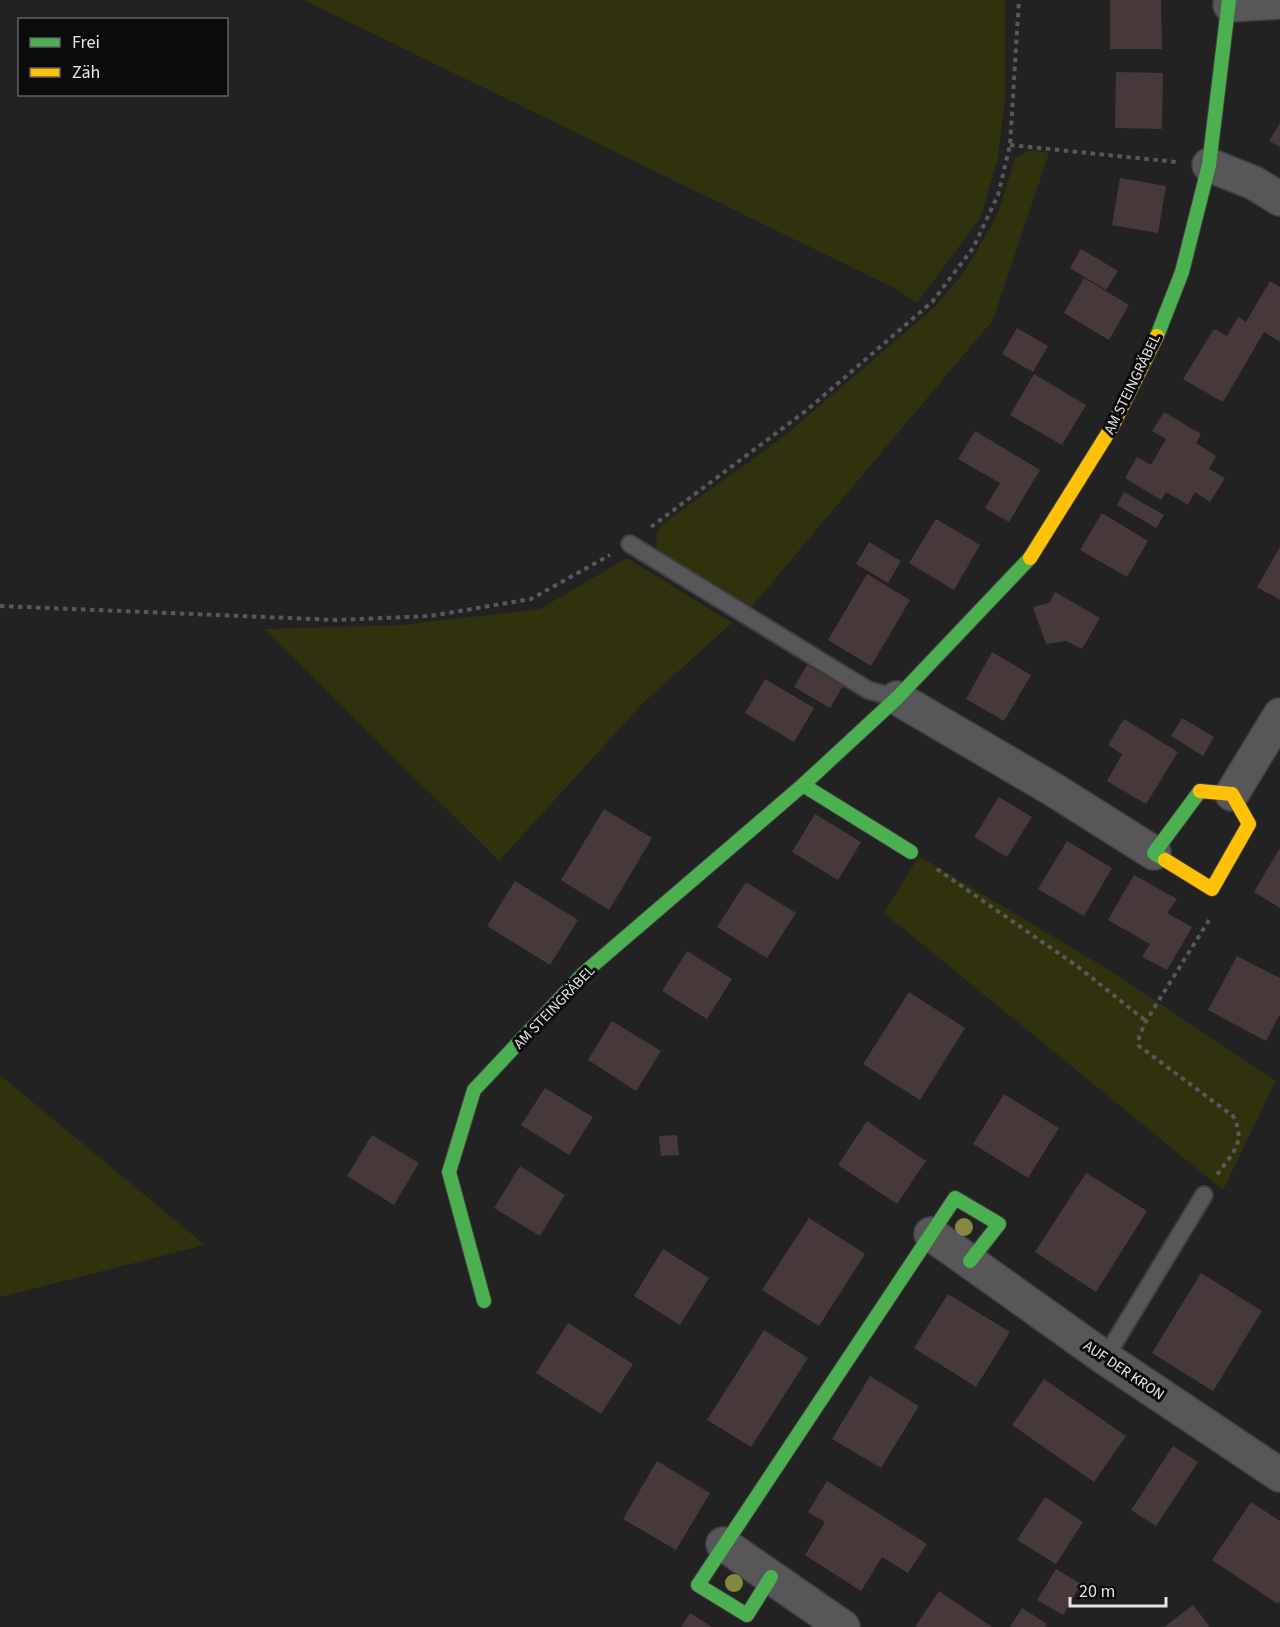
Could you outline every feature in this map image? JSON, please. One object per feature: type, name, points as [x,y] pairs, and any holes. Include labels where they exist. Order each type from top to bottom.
[{"type":"street","name":"AM STEINGRÄBEL","points":[[484,1301],[449,1172],[474,1090],[584,973],[803,785],[897,698],[1029,559],[1113,424],[1155,340],[1182,272],[1209,165],[1230,3],[1280,2]]},
{"type":"street","points":[[1209,165],[1254,183],[1280,198]]},
{"type":"street","points":[[897,698],[1054,790],[1212,889],[1249,824],[1232,794]]},
{"type":"street","points":[[1232,794],[1280,715]]},
{"type":"street","points":[[803,785],[911,852]]},
{"type":"street","points":[[1154,853],[1200,791],[1232,794]]},
{"type":"street","points":[[771,1577],[747,1615],[698,1585],[723,1544],[955,1198],[999,1224],[970,1261]]},
{"type":"street","name":"AUF DER KRON","points":[[931,1234],[1105,1358],[1280,1475]]},
{"type":"street","points":[[723,1544],[843,1627]]},
{"type":"lane","points":[[630,544],[868,690],[897,698]]},
{"type":"lane","points":[[1105,1358],[1204,1195]]},
{"type":"path","points":[[0,606],[337,620],[430,616],[531,599],[630,544],[807,410],[932,302],[974,248],[998,195],[1010,145],[1019,0]]},
{"type":"path","points":[[1010,145],[1209,165]]},
{"type":"path","points":[[911,852],[1077,966],[1146,1021]]},
{"type":"path","points":[[1204,1195],[1240,1142],[1240,1129],[1233,1116],[1139,1046],[1139,1036],[1146,1021],[1217,908],[1212,889]]},
{"type":"green space","points":[[304,0],[1005,0],[1005,97],[998,158],[981,217],[917,303],[896,289]]},
{"type":"green space","points":[[1031,150],[1049,153],[993,320],[754,604],[749,609],[656,553],[657,532],[664,523],[782,438],[936,306],[965,271],[998,214],[1015,158]]},
{"type":"green space","points":[[627,558],[732,623],[643,703],[499,861],[264,629],[401,625],[540,609]]},
{"type":"green space","points":[[919,856],[1109,970],[1276,1081],[1223,1190],[884,913]]},
{"type":"green space","points":[[0,1075],[205,1245],[0,1297]]},
{"type":"building","points":[[1110,0],[1161,0],[1162,49],[1110,49]]},
{"type":"building","points":[[1116,72],[1163,73],[1162,129],[1115,128]]},
{"type":"building","points":[[1280,123],[1280,147],[1269,141]]},
{"type":"building","points":[[1120,178],[1166,186],[1158,233],[1112,225]]},
{"type":"building","points":[[1081,249],[1118,271],[1106,290],[1070,268]]},
{"type":"building","points":[[1084,278],[1129,305],[1109,340],[1064,313]]},
{"type":"building","points":[[1270,281],[1280,287],[1280,342],[1264,332],[1223,402],[1183,379],[1214,329],[1227,336],[1238,317],[1246,322]]},
{"type":"building","points":[[1017,328],[1048,346],[1033,372],[1002,354]]},
{"type":"building","points":[[1034,374],[1086,405],[1062,445],[1010,415]]},
{"type":"building","points":[[1164,412],[1201,434],[1196,443],[1216,456],[1209,469],[1225,478],[1210,502],[1195,492],[1188,505],[1166,492],[1161,500],[1125,478],[1137,457],[1151,465],[1166,439],[1152,431]]},
{"type":"building","points":[[975,431],[1040,470],[1009,522],[985,508],[1000,483],[958,459]]},
{"type":"building","points":[[1124,492],[1164,515],[1156,528],[1117,505]]},
{"type":"building","points":[[1102,513],[1148,541],[1127,577],[1080,550]]},
{"type":"building","points":[[936,519],[980,545],[954,590],[909,563]]},
{"type":"building","points":[[869,542],[901,561],[888,583],[856,564]]},
{"type":"building","points":[[1280,547],[1280,600],[1257,587]]},
{"type":"building","points":[[867,574],[910,600],[871,666],[828,640]]},
{"type":"building","points":[[1055,592],[1100,618],[1082,649],[1066,641],[1046,644],[1033,607],[1049,603]]},
{"type":"building","points":[[992,652],[1031,675],[1004,721],[966,699]]},
{"type":"building","points":[[807,665],[843,686],[830,708],[794,687]]},
{"type":"building","points":[[765,679],[814,708],[794,742],[745,713]]},
{"type":"building","points":[[1182,718],[1214,737],[1203,756],[1171,736]]},
{"type":"building","points":[[1124,719],[1178,752],[1146,804],[1107,781],[1122,754],[1108,745]]},
{"type":"building","points":[[999,797],[1032,817],[1007,857],[974,837]]},
{"type":"building","points":[[604,809],[652,838],[609,910],[561,880]]},
{"type":"building","points":[[815,814],[861,842],[838,880],[792,852]]},
{"type":"building","points":[[1067,841],[1112,868],[1084,916],[1038,889]]},
{"type":"building","points":[[1280,848],[1280,908],[1254,892]]},
{"type":"building","points":[[1134,875],[1177,899],[1167,913],[1192,927],[1167,970],[1142,957],[1150,944],[1108,920]]},
{"type":"building","points":[[515,881],[578,920],[550,965],[487,926]]},
{"type":"building","points":[[746,882],[796,913],[767,958],[717,927]]},
{"type":"building","points":[[687,951],[732,979],[707,1019],[662,991]]},
{"type":"building","points":[[1237,956],[1280,978],[1280,1014],[1266,1041],[1208,1010]]},
{"type":"building","points":[[909,992],[965,1028],[920,1100],[863,1064]]},
{"type":"building","points":[[612,1021],[661,1051],[636,1091],[588,1060]]},
{"type":"building","points":[[545,1088],[593,1117],[569,1155],[521,1125]]},
{"type":"building","points":[[1004,1094],[1059,1128],[1028,1178],[973,1144]]},
{"type":"building","points":[[867,1121],[926,1161],[897,1204],[838,1165]]},
{"type":"building","points":[[372,1135],[419,1163],[394,1205],[347,1176]]},
{"type":"building","points":[[677,1135],[679,1155],[661,1156],[659,1136]]},
{"type":"building","points":[[520,1166],[565,1195],[540,1236],[494,1208]]},
{"type":"building","points":[[1086,1173],[1147,1211],[1096,1292],[1035,1252]]},
{"type":"building","points":[[809,1218],[865,1254],[819,1326],[762,1290]]},
{"type":"building","points":[[663,1249],[709,1278],[680,1325],[634,1296]]},
{"type":"building","points":[[1201,1273],[1262,1311],[1213,1391],[1152,1353]]},
{"type":"building","points":[[948,1294],[1010,1332],[976,1387],[914,1348]]},
{"type":"building","points":[[568,1323],[633,1364],[601,1414],[536,1373]]},
{"type":"building","points":[[764,1330],[808,1358],[751,1447],[707,1420]]},
{"type":"building","points":[[870,1376],[919,1406],[881,1468],[832,1439]]},
{"type":"building","points":[[1044,1379],[1126,1436],[1094,1482],[1012,1425]]},
{"type":"building","points":[[1173,1446],[1198,1462],[1156,1526],[1131,1510]]},
{"type":"building","points":[[657,1461],[710,1493],[676,1550],[623,1519]]},
{"type":"building","points":[[827,1481],[927,1544],[908,1573],[882,1557],[861,1591],[805,1555],[825,1522],[808,1512]]},
{"type":"building","points":[[1045,1497],[1083,1522],[1056,1564],[1017,1540]]},
{"type":"building","points":[[1251,1502],[1280,1521],[1280,1601],[1278,1604],[1212,1560]]},
{"type":"building","points":[[1056,1569],[1081,1584],[1063,1615],[1037,1600]]},
{"type":"building","points":[[939,1591],[992,1627],[915,1627]]},
{"type":"building","points":[[1193,1605],[1210,1627],[1164,1627]]},
{"type":"building","points":[[1022,1608],[1047,1624],[1045,1627],[1010,1627]]},
{"type":"building","points":[[690,1613],[712,1627],[681,1627]]},
{"type":"traffic: fast","points":[[1157,336],[1182,272],[1209,165],[1229,0]]},
{"type":"traffic: fast","points":[[911,852],[803,785],[897,698],[1030,558]]},
{"type":"traffic: fast","points":[[484,1301],[449,1172],[474,1090],[584,973],[803,785]]},
{"type":"traffic: fast","points":[[1165,860],[1154,853],[1200,791]]},
{"type":"traffic: fast","points":[[771,1577],[747,1615],[698,1585],[955,1198],[999,1224],[970,1261]]},
{"type":"traffic: slow","points":[[1030,558],[1113,425],[1157,336]]},
{"type":"traffic: slow","points":[[1165,860],[1212,889],[1249,824],[1232,794],[1200,791]]}]
